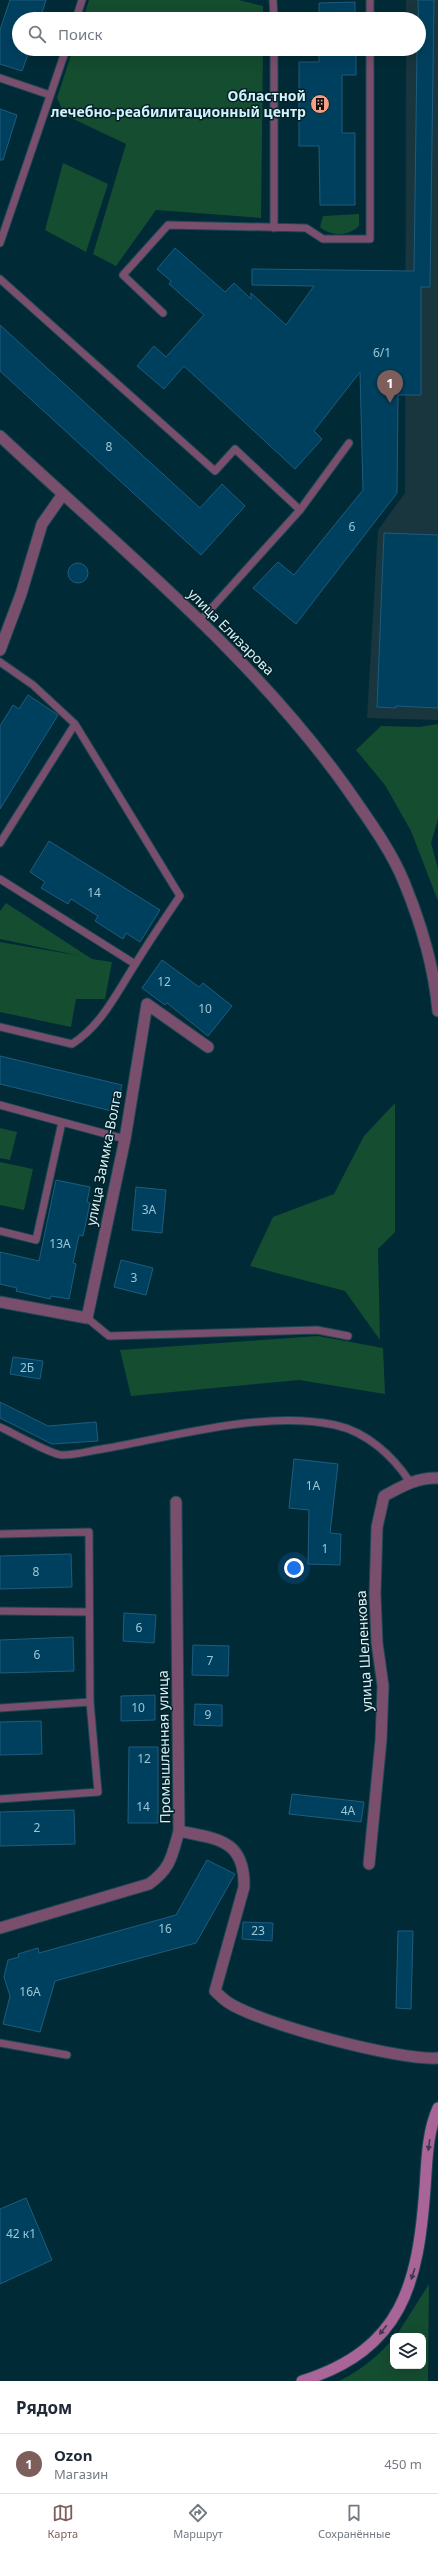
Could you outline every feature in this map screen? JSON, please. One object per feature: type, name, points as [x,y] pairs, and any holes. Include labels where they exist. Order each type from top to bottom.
[{"type":"main road","points":[[302,2381],[326,2373],[352,2360],[375,2340],[394,2317],[404,2298],[414,2271],[421,2237],[428,2149],[433,2119],[438,2108]]},
{"type":"street","name":"улица Елизарова","points":[[0,436],[200,621],[260,682],[326,759],[371,822],[404,881],[435,975],[438,1011]]},
{"type":"street","points":[[0,650],[21,594],[42,524],[63,494]]},
{"type":"street","name":"улица Заимка-Волга","points":[[87,1318],[125,1139],[147,1004],[208,1047]]},
{"type":"street","points":[[0,1302],[87,1318]]},
{"type":"street","name":"улица Шеленкова","points":[[369,1864],[381,1740],[383,1686],[375,1620],[377,1527],[384,1496],[410,1482],[428,1477],[438,1478]]},
{"type":"street","name":"Промышленная улица","points":[[176,1502],[179,1831],[223,1840],[235,1851],[245,1870],[244,1887],[215,1991],[229,2003],[255,2016],[369,2048],[426,2059],[438,2058]]},
{"type":"street","points":[[0,1928],[149,1884],[163,1873],[171,1857],[179,1831]]},
{"type":"lane","points":[[78,12],[82,0]]},
{"type":"lane","points":[[274,0],[274,12]]},
{"type":"lane","points":[[370,0],[370,12]]},
{"type":"lane","points":[[0,243],[64,56]]},
{"type":"lane","points":[[274,56],[274,228]]},
{"type":"lane","points":[[164,312],[123,275],[168,225],[306,228],[323,239],[370,239],[370,56]]},
{"type":"lane","points":[[0,78],[50,95]]},
{"type":"lane","points":[[0,279],[215,472],[235,449],[300,510]]},
{"type":"lane","points":[[200,621],[300,510],[350,443]]},
{"type":"lane","points":[[0,662],[33,685],[75,724],[180,896],[135,964],[114,1001],[81,1038],[72,1044],[0,1028]]},
{"type":"lane","points":[[0,843],[75,724]]},
{"type":"lane","points":[[0,879],[135,964]]},
{"type":"lane","points":[[0,1105],[125,1139]]},
{"type":"lane","points":[[0,1231],[36,1240],[62,1122]]},
{"type":"lane","points":[[87,1318],[109,1336],[318,1330],[348,1336]]},
{"type":"lane","points":[[0,1427],[61,1456],[162,1439],[198,1429],[295,1421],[335,1426],[376,1445],[398,1464],[410,1482]]},
{"type":"lane","points":[[0,1534],[89,1532],[90,1702],[98,1792],[0,1799]]},
{"type":"lane","points":[[0,1611],[89,1612]]},
{"type":"lane","points":[[0,1708],[90,1702]]},
{"type":"lane","points":[[0,2043],[67,2055]]},
{"type":"shaded area","points":[[406,0],[438,0],[438,720],[367,718],[378,530],[405,493],[406,56],[426,56],[426,12],[406,12]]},
{"type":"green space","points":[[89,0],[239,0],[263,6],[263,12],[85,12]]},
{"type":"green space","points":[[71,56],[263,56],[261,218],[156,210],[116,266],[93,254],[126,144],[65,115],[57,98]]},
{"type":"green space","points":[[63,163],[108,184],[86,252],[45,230]]},
{"type":"green space","points":[[359,214],[359,226],[350,232],[335,234],[320,227],[323,216]]},
{"type":"green space","points":[[438,724],[438,819],[431,843],[438,869],[438,901],[411,831],[385,785],[356,750],[381,726],[419,727]]},
{"type":"green space","points":[[6,903],[92,959],[112,962],[105,999],[76,999],[71,1027],[0,1012],[0,942],[81,956],[0,939],[0,911]]},
{"type":"green space","points":[[395,1103],[395,1232],[378,1249],[380,1340],[345,1291],[250,1266],[273,1217],[334,1194],[364,1136]]},
{"type":"green space","points":[[0,1128],[17,1132],[10,1160],[0,1158]]},
{"type":"green space","points":[[0,1162],[33,1169],[24,1210],[0,1205]]},
{"type":"green space","points":[[318,1336],[383,1348],[385,1394],[299,1380],[131,1396],[120,1350]]},
{"type":"green space","points":[[429,2284],[428,2381],[339,2381],[368,2363],[390,2342],[390,2369],[426,2369],[426,2333],[398,2333]]},
{"type":"building","points":[[10,0],[46,0],[42,12],[12,12],[12,56],[27,56],[22,71],[0,64],[0,30]]},
{"type":"building","points":[[418,0],[434,0],[430,287],[421,287],[421,395],[398,395],[397,493],[296,624],[253,588],[278,562],[294,575],[363,490],[360,372],[314,431],[322,439],[295,469],[184,366],[164,389],[137,366],[154,346],[166,357],[204,315],[169,284],[171,281],[157,269],[175,248],[225,292],[234,283],[251,299],[251,293],[286,325],[314,286],[252,285],[252,269],[414,271],[417,56],[426,56],[426,12],[418,12]]},
{"type":"building","points":[[355,2],[355,12],[319,12],[319,3]]},
{"type":"building","name":"Областной лечебно-реабилитационный центр","points":[[319,56],[356,56],[356,75],[342,75],[342,133],[355,133],[355,205],[320,205],[319,146],[299,146],[299,62],[319,62]]},
{"type":"building","points":[[0,109],[17,115],[3,160],[0,160]]},
{"type":"building","points":[[0,325],[200,508],[222,484],[245,506],[201,555],[0,371]]},
{"type":"building","points":[[384,533],[438,535],[438,708],[396,706],[396,708],[377,707]]},
{"type":"building","points":[[78,563],[85,566],[88,573],[85,580],[78,583],[71,580],[68,573],[71,566]]},
{"type":"building","points":[[28,695],[58,715],[0,809],[0,726],[13,705],[19,709]]},
{"type":"building","points":[[49,841],[160,910],[140,942],[126,933],[123,939],[95,921],[98,916],[71,899],[68,904],[41,888],[45,882],[30,872]]},
{"type":"building","points":[[162,960],[199,987],[203,983],[232,1006],[208,1036],[167,1003],[165,1005],[142,988]]},
{"type":"building","points":[[0,1056],[122,1085],[116,1112],[0,1084]]},
{"type":"building","points":[[56,1180],[90,1187],[87,1202],[90,1203],[83,1236],[79,1235],[73,1263],[76,1264],[69,1299],[51,1296],[50,1299],[16,1291],[17,1288],[0,1284],[0,1252],[39,1261]]},
{"type":"building","points":[[136,1187],[166,1190],[162,1233],[132,1230]]},
{"type":"building","points":[[121,1260],[153,1268],[146,1295],[114,1287]]},
{"type":"building","points":[[13,1357],[43,1361],[40,1379],[10,1374]]},
{"type":"building","points":[[0,1402],[48,1426],[96,1422],[98,1441],[52,1444],[0,1418]]},
{"type":"building","points":[[294,1459],[338,1464],[330,1533],[341,1534],[340,1565],[308,1564],[309,1510],[289,1508]]},
{"type":"building","points":[[71,1554],[72,1587],[0,1589],[0,1556]]},
{"type":"building","points":[[124,1613],[156,1615],[154,1643],[123,1641]]},
{"type":"building","points":[[73,1637],[74,1671],[0,1673],[0,1640]]},
{"type":"building","points":[[193,1645],[229,1646],[228,1676],[192,1675]]},
{"type":"building","points":[[155,1695],[155,1720],[121,1721],[121,1696]]},
{"type":"building","points":[[195,1704],[222,1705],[222,1726],[194,1725]]},
{"type":"building","points":[[41,1721],[42,1754],[0,1755],[0,1722]]},
{"type":"building","points":[[129,1747],[158,1747],[158,1823],[128,1823]]},
{"type":"building","points":[[292,1794],[364,1802],[361,1822],[289,1814]]},
{"type":"building","points":[[74,1810],[75,1844],[0,1846],[0,1812]]},
{"type":"building","points":[[207,1860],[235,1874],[196,1943],[55,1981],[40,2032],[3,2024],[10,1996],[4,1977],[8,1960],[19,1957],[18,1954],[38,1948],[39,1953],[176,1915]]},
{"type":"building","points":[[243,1922],[273,1923],[272,1941],[242,1939]]},
{"type":"building","points":[[398,1931],[413,1931],[411,2009],[396,2008]]},
{"type":"building","points":[[26,2198],[52,2260],[0,2284],[0,2209]]},
{"type":"place","name":"Областной лечебно-реабилитационный центр","points":[[320,104]]},
{"type":"place","name":"Ozon","points":[[390,403]]}]
